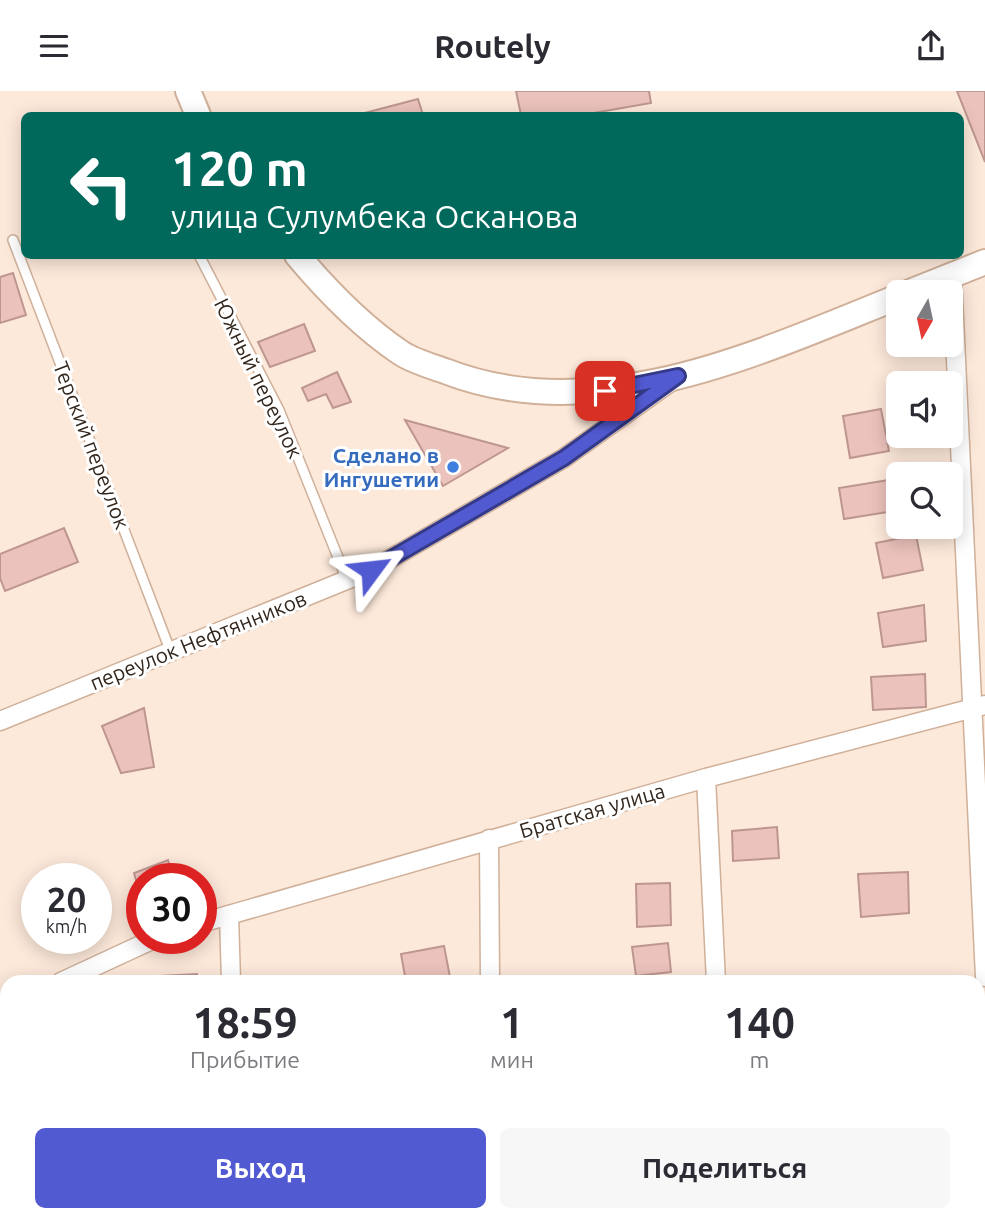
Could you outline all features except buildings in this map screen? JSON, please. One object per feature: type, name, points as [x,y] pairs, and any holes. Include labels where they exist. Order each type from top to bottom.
[{"type":"main road","points":[[188,91],[197,112]]},
{"type":"main road","points":[[300,259],[337,302],[403,355],[464,379],[551,393],[605,391],[678,376],[789,341],[886,302]]},
{"type":"main road","points":[[940,280],[985,262]]},
{"type":"street","points":[[952,275],[979,706],[985,975]]},
{"type":"street","name":"переулок Нефтянников","points":[[0,721],[371,570],[564,458],[678,376]]},
{"type":"street","name":"Братская улица","points":[[217,918],[706,778],[979,706]]},
{"type":"street","points":[[706,778],[716,975]]},
{"type":"street","points":[[489,839],[490,975]]},
{"type":"street","points":[[229,915],[231,975]]},
{"type":"street","points":[[76,975],[126,952]]},
{"type":"lane","name":"Терский переулок","points":[[13,240],[170,650]]},
{"type":"lane","name":"Южный переулок","points":[[201,259],[279,410],[347,580]]},
{"type":"place","name":"Сделано в Ингушетии","points":[[453,467]]},
{"type":"route","points":[[371,570],[564,458],[678,376],[605,391]]}]
